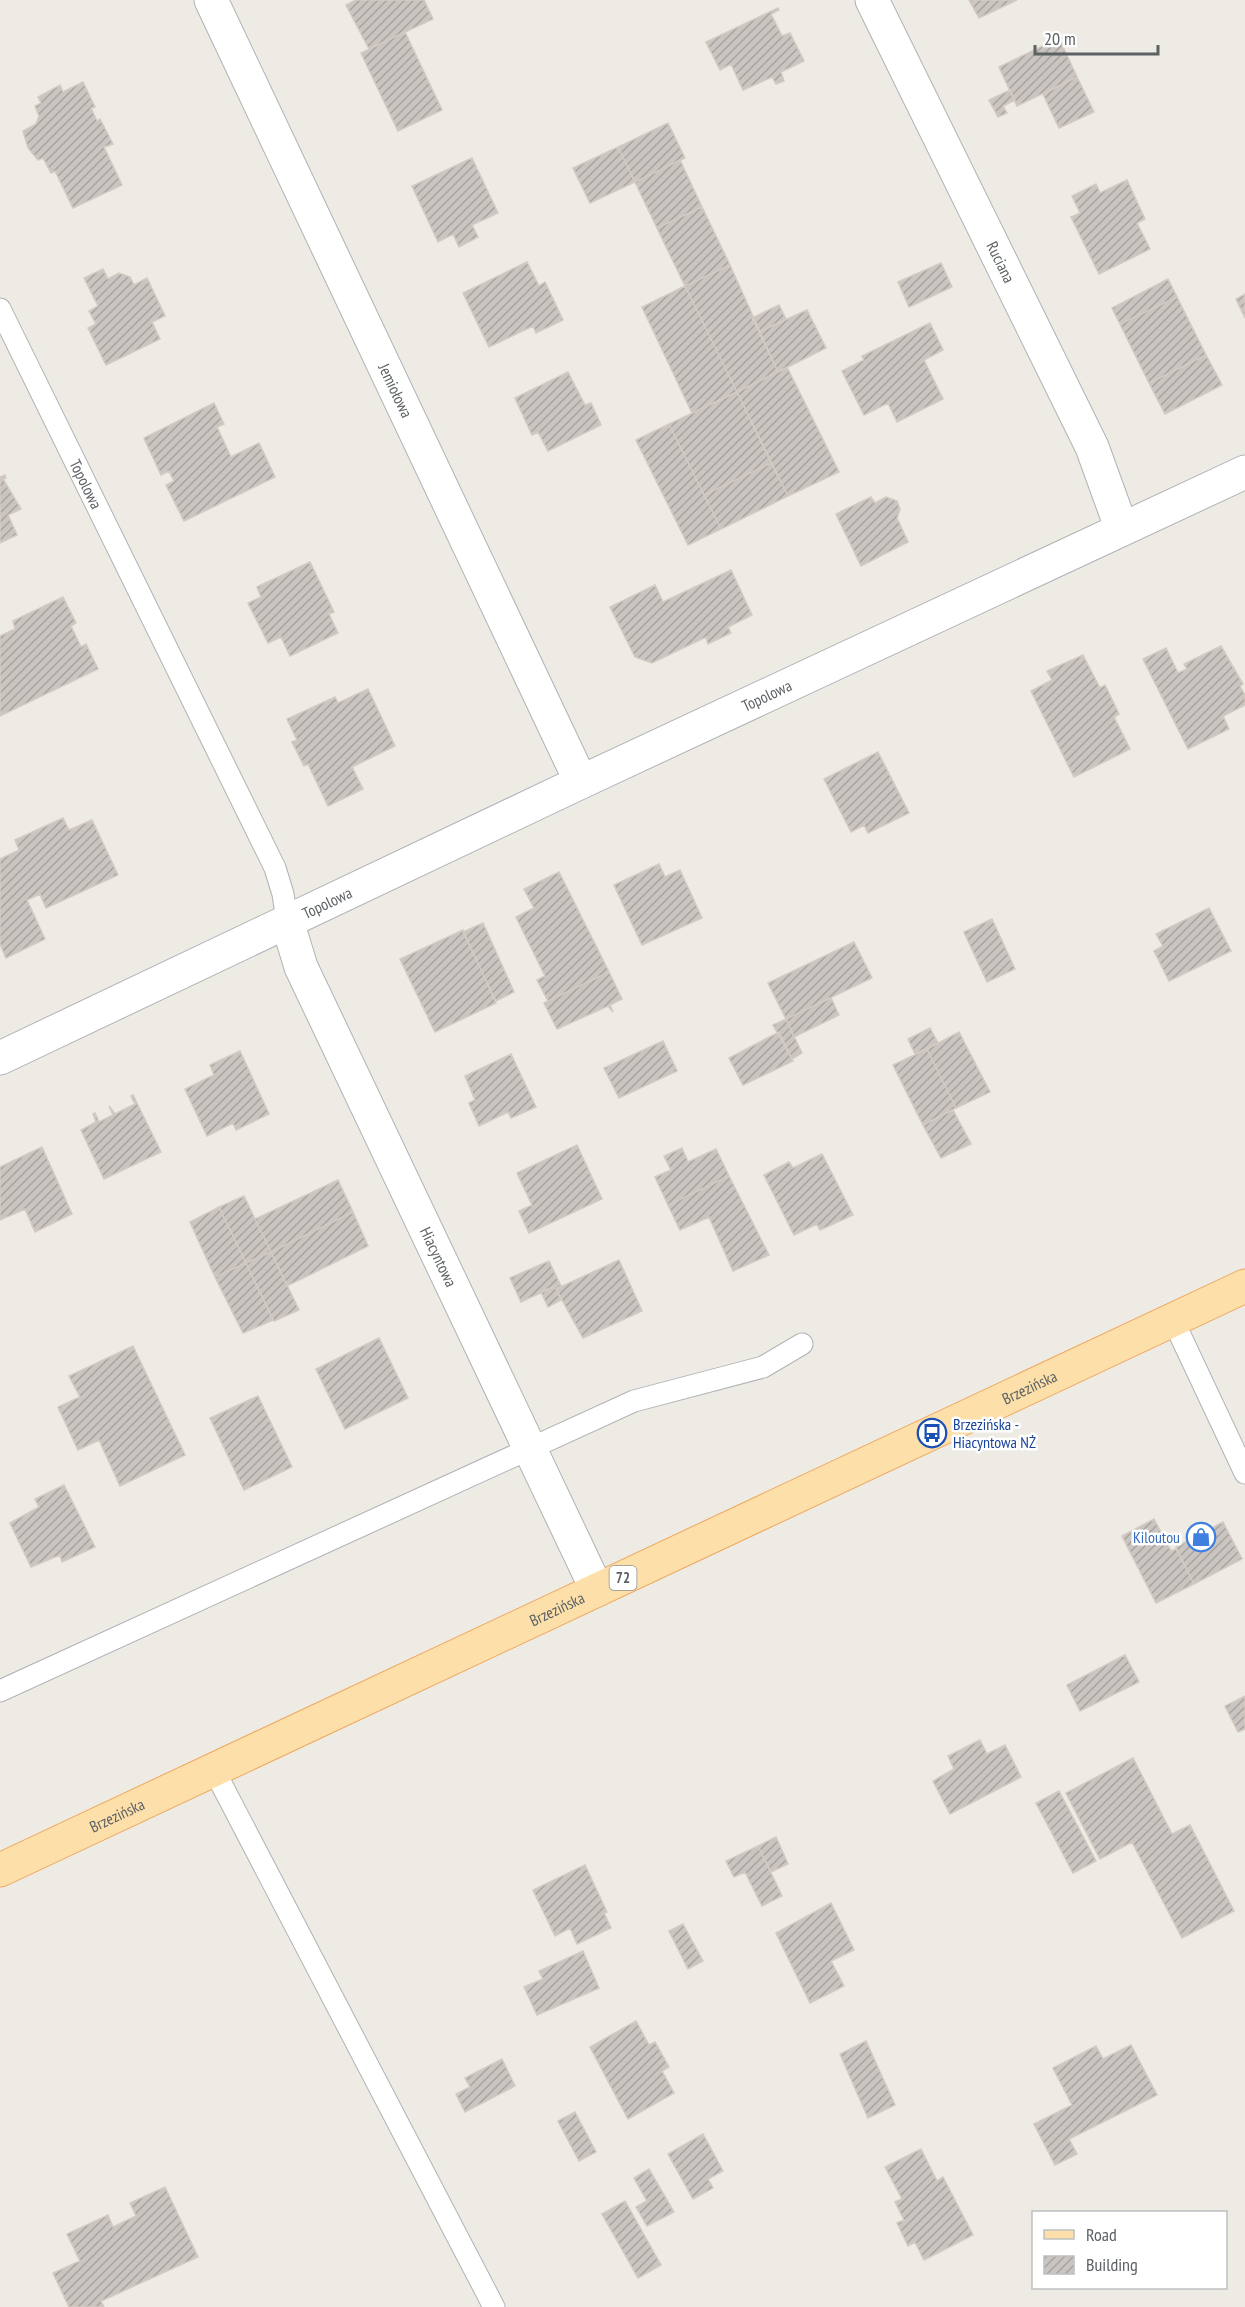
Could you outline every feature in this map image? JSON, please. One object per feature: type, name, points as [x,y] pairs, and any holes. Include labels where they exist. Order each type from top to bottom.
[{"type":"main road","name":"Brzezińska","points":[[0,1870],[1245,1286]]},
{"type":"street","name":"Jemiołowa","points":[[211,0],[580,782]]},
{"type":"street","name":"Ruciana","points":[[872,0],[1092,447],[1121,527]]},
{"type":"street","name":"Topolowa","points":[[0,1058],[1121,527],[1245,472]]},
{"type":"street","name":"Hiacyntowa","points":[[287,921],[301,967],[597,1590]]},
{"type":"lane","name":"Topolowa","points":[[0,309],[274,867],[283,894],[287,921]]},
{"type":"lane","points":[[1173,1320],[1245,1473]]},
{"type":"lane","points":[[0,1690],[634,1401],[652,1394],[742,1374],[764,1366],[802,1344]]},
{"type":"lane","points":[[214,1770],[494,2307]]},
{"type":"building","points":[[356,0],[424,0],[433,19],[369,49],[346,5]]},
{"type":"building","points":[[969,0],[1017,0],[979,18]]},
{"type":"building","points":[[778,8],[779,10],[771,14],[782,36],[790,33],[804,61],[781,72],[784,81],[776,84],[772,77],[743,90],[731,64],[720,70],[706,42]]},
{"type":"building","points":[[405,32],[442,110],[398,131],[361,53]]},
{"type":"building","points":[[1059,38],[1077,77],[1017,106],[999,67]]},
{"type":"building","points":[[1077,77],[1094,112],[1059,128],[1043,94]]},
{"type":"building","points":[[83,82],[95,107],[91,108],[97,121],[100,119],[113,144],[104,147],[122,185],[73,208],[55,171],[51,173],[43,158],[38,160],[28,148],[23,131],[36,124],[39,116],[35,106],[41,103],[38,97],[60,85],[63,92]]},
{"type":"building","points":[[1010,90],[1015,100],[1003,106],[1007,113],[998,117],[989,100]]},
{"type":"building","points":[[668,123],[685,158],[635,182],[618,147]]},
{"type":"building","points":[[618,147],[635,182],[590,203],[573,168]]},
{"type":"building","points":[[472,158],[498,213],[472,225],[478,237],[459,247],[453,234],[438,242],[412,186]]},
{"type":"building","points":[[680,160],[702,207],[657,228],[635,182]]},
{"type":"building","points":[[1127,180],[1145,219],[1137,223],[1150,249],[1099,274],[1071,217],[1080,213],[1072,196],[1096,184],[1100,193]]},
{"type":"building","points":[[702,207],[730,265],[685,286],[657,228]]},
{"type":"building","points":[[527,262],[539,286],[545,282],[563,320],[536,333],[533,326],[489,347],[463,293]]},
{"type":"building","points":[[941,263],[952,287],[909,307],[898,282]]},
{"type":"building","points":[[730,265],[778,372],[737,392],[685,286]]},
{"type":"building","points":[[103,269],[108,279],[119,273],[130,277],[134,285],[147,278],[165,316],[152,322],[160,339],[106,365],[88,328],[96,324],[89,311],[98,306],[84,278]]},
{"type":"building","points":[[1168,279],[1177,297],[1120,324],[1112,308]]},
{"type":"building","points":[[685,286],[737,392],[692,413],[642,307]]},
{"type":"building","points":[[1245,294],[1245,318],[1236,299]]},
{"type":"building","points":[[1177,297],[1206,355],[1149,383],[1120,324]]},
{"type":"building","points":[[779,305],[786,319],[759,332],[752,318]]},
{"type":"building","points":[[807,310],[826,348],[778,372],[759,332]]},
{"type":"building","points":[[930,323],[943,350],[924,360],[943,399],[897,422],[888,403],[864,415],[842,371],[864,360],[862,356]]},
{"type":"building","points":[[1206,355],[1222,385],[1165,414],[1149,383]]},
{"type":"building","points":[[787,367],[839,472],[788,496],[737,392]]},
{"type":"building","points":[[568,372],[585,405],[591,403],[601,425],[548,451],[538,432],[532,435],[515,398]]},
{"type":"building","points":[[737,392],[771,463],[704,495],[669,424]]},
{"type":"building","points":[[214,403],[224,424],[217,427],[231,457],[259,443],[275,477],[184,521],[166,485],[174,481],[169,471],[161,475],[144,438]]},
{"type":"building","points":[[669,424],[721,529],[688,545],[636,440]]},
{"type":"building","points":[[771,463],[788,496],[721,529],[704,495]]},
{"type":"building","points":[[5,475],[6,478],[3,479],[21,509],[8,515],[17,535],[0,543],[0,477]]},
{"type":"building","points":[[871,497],[875,503],[886,497],[897,501],[900,509],[897,518],[908,542],[861,566],[836,514]]},
{"type":"building","points":[[310,562],[334,612],[329,614],[338,633],[290,656],[281,637],[268,643],[248,603],[261,597],[257,587]]},
{"type":"building","points":[[731,570],[752,615],[728,627],[731,633],[708,644],[706,637],[652,663],[635,657],[610,607],[655,585],[663,602]]},
{"type":"building","points":[[63,597],[76,623],[71,626],[81,647],[86,644],[98,669],[0,716],[0,636],[15,629],[13,621]]},
{"type":"building","points":[[1221,646],[1243,684],[1240,686],[1245,695],[1245,705],[1223,716],[1229,729],[1188,749],[1143,659],[1166,648],[1178,673],[1187,669],[1184,664]]},
{"type":"building","points":[[1083,655],[1100,688],[1105,685],[1119,714],[1114,717],[1130,749],[1074,777],[1031,691],[1052,680],[1047,671]]},
{"type":"building","points":[[368,689],[395,746],[352,767],[363,789],[328,806],[308,764],[304,766],[292,742],[297,740],[287,719],[335,697],[338,703]]},
{"type":"building","points":[[878,752],[909,813],[868,833],[864,825],[851,832],[824,779]]},
{"type":"building","points":[[63,818],[69,830],[92,820],[118,875],[46,908],[40,894],[27,900],[45,939],[6,958],[0,944],[0,859],[19,850],[15,840]]},
{"type":"building","points":[[659,864],[665,877],[680,870],[702,918],[642,945],[614,885]]},
{"type":"building","points":[[559,872],[609,972],[548,1001],[537,980],[545,976],[516,917],[534,908],[524,889]]},
{"type":"building","points":[[1209,908],[1231,951],[1169,981],[1154,951],[1163,946],[1156,934]]},
{"type":"building","points":[[992,919],[1015,969],[987,982],[964,932]]},
{"type":"building","points":[[483,923],[514,992],[496,1001],[463,932]]},
{"type":"building","points":[[463,930],[496,1003],[435,1032],[400,959]]},
{"type":"building","points":[[854,942],[872,978],[786,1019],[768,983]]},
{"type":"building","points":[[609,972],[622,999],[610,1005],[613,1012],[608,1006],[557,1029],[544,1003]]},
{"type":"building","points":[[831,998],[839,1015],[794,1037],[786,1019]]},
{"type":"building","points":[[786,1019],[802,1053],[792,1059],[773,1025]]},
{"type":"building","points":[[930,1028],[938,1043],[915,1054],[908,1039]]},
{"type":"building","points":[[779,1032],[793,1061],[743,1085],[729,1058]]},
{"type":"building","points":[[959,1032],[990,1092],[956,1108],[927,1049]]},
{"type":"building","points":[[663,1041],[677,1071],[619,1098],[604,1068]]},
{"type":"building","points":[[927,1049],[956,1108],[923,1125],[893,1065]]},
{"type":"building","points":[[240,1051],[269,1114],[236,1130],[233,1123],[207,1136],[185,1089],[214,1075],[210,1065]]},
{"type":"building","points":[[511,1054],[536,1107],[511,1118],[508,1112],[479,1126],[469,1103],[475,1100],[465,1076]]},
{"type":"building","points":[[133,1095],[161,1152],[104,1179],[81,1130],[96,1122],[93,1114],[95,1113],[99,1122],[113,1115],[109,1106],[115,1114],[135,1104],[131,1096]]},
{"type":"building","points":[[953,1110],[971,1144],[941,1158],[923,1125]]},
{"type":"building","points":[[577,1145],[602,1199],[529,1233],[519,1211],[532,1205],[517,1173]]},
{"type":"building","points":[[42,1147],[72,1214],[35,1232],[25,1209],[0,1220],[0,1167]]},
{"type":"building","points":[[682,1148],[688,1162],[716,1149],[729,1176],[668,1205],[655,1177],[671,1170],[664,1156]]},
{"type":"building","points":[[822,1154],[853,1215],[820,1230],[817,1224],[794,1235],[764,1175],[789,1162],[793,1168]]},
{"type":"building","points":[[729,1176],[769,1255],[733,1271],[709,1217],[680,1230],[668,1205]]},
{"type":"building","points":[[338,1180],[353,1212],[271,1252],[255,1219]]},
{"type":"building","points":[[244,1196],[271,1252],[246,1263],[219,1207]]},
{"type":"building","points":[[219,1207],[246,1263],[215,1277],[190,1222]]},
{"type":"building","points":[[353,1212],[368,1246],[287,1286],[271,1252]]},
{"type":"building","points":[[271,1252],[299,1310],[274,1321],[246,1263]]},
{"type":"building","points":[[619,1260],[642,1311],[583,1338],[556,1289]]},
{"type":"building","points":[[549,1261],[560,1284],[521,1302],[510,1278]]},
{"type":"building","points":[[246,1263],[273,1320],[243,1333],[215,1277]]},
{"type":"building","points":[[560,1284],[561,1286],[556,1289],[561,1300],[548,1307],[541,1292]]},
{"type":"building","points":[[379,1338],[408,1398],[345,1429],[316,1369]]},
{"type":"building","points":[[133,1346],[185,1455],[120,1486],[99,1440],[78,1450],[58,1407],[80,1397],[69,1376]]},
{"type":"building","points":[[258,1396],[292,1467],[244,1490],[210,1418]]},
{"type":"building","points":[[64,1485],[95,1547],[62,1562],[60,1555],[31,1567],[10,1523],[39,1507],[35,1499]]},
{"type":"building","points":[[1154,1519],[1171,1551],[1176,1549],[1194,1584],[1156,1603],[1122,1536]]},
{"type":"building","points":[[1223,1522],[1242,1559],[1194,1584],[1176,1547]]},
{"type":"building","points":[[1125,1655],[1139,1682],[1080,1711],[1067,1685]]},
{"type":"building","points":[[1245,1696],[1245,1729],[1238,1732],[1225,1706]]},
{"type":"building","points":[[980,1740],[987,1754],[1005,1745],[1021,1777],[950,1814],[933,1781],[954,1769],[948,1756]]},
{"type":"building","points":[[1133,1758],[1172,1834],[1190,1825],[1234,1911],[1182,1938],[1132,1842],[1100,1859],[1066,1793]]},
{"type":"building","points":[[1059,1791],[1096,1861],[1073,1873],[1036,1803]]},
{"type":"building","points":[[776,1837],[788,1864],[771,1872],[758,1846]]},
{"type":"building","points":[[758,1846],[782,1896],[762,1906],[745,1872],[734,1877],[726,1861]]},
{"type":"building","points":[[585,1865],[607,1912],[604,1913],[611,1928],[577,1944],[570,1928],[555,1936],[533,1890]]},
{"type":"building","points":[[831,1903],[854,1950],[831,1961],[844,1986],[810,2003],[776,1933]]},
{"type":"building","points":[[683,1924],[703,1961],[688,1969],[669,1931]]},
{"type":"building","points":[[583,1951],[599,1988],[537,2015],[524,1987],[543,1979],[539,1971]]},
{"type":"building","points":[[636,2021],[649,2045],[655,2042],[669,2067],[662,2071],[674,2093],[628,2119],[590,2047]]},
{"type":"building","points":[[866,2041],[895,2105],[868,2118],[840,2054]]},
{"type":"building","points":[[1131,2045],[1157,2095],[1069,2139],[1077,2154],[1055,2165],[1034,2124],[1072,2105],[1053,2068],[1096,2046],[1103,2059]]},
{"type":"building","points":[[502,2059],[515,2086],[465,2112],[456,2094],[470,2087],[465,2078]]},
{"type":"building","points":[[575,2112],[596,2152],[579,2161],[558,2121]]},
{"type":"building","points":[[703,2134],[723,2171],[708,2179],[713,2188],[693,2199],[668,2154]]},
{"type":"building","points":[[921,2149],[937,2181],[943,2177],[973,2235],[924,2260],[915,2242],[908,2246],[897,2223],[904,2220],[895,2202],[902,2199],[885,2167]]},
{"type":"building","points":[[649,2169],[674,2212],[647,2226],[636,2207],[647,2201],[634,2178]]},
{"type":"building","points":[[165,2187],[198,2257],[101,2301],[104,2307],[69,2307],[53,2273],[80,2261],[67,2234],[108,2215],[113,2227],[136,2216],[130,2203]]},
{"type":"building","points":[[625,2201],[661,2265],[638,2278],[602,2214]]},
{"type":"place","name":"Brzezińska - Hiacyntowa NŻ","points":[[932,1433]]},
{"type":"place","name":"Kiloutou","points":[[1201,1537]]}]
